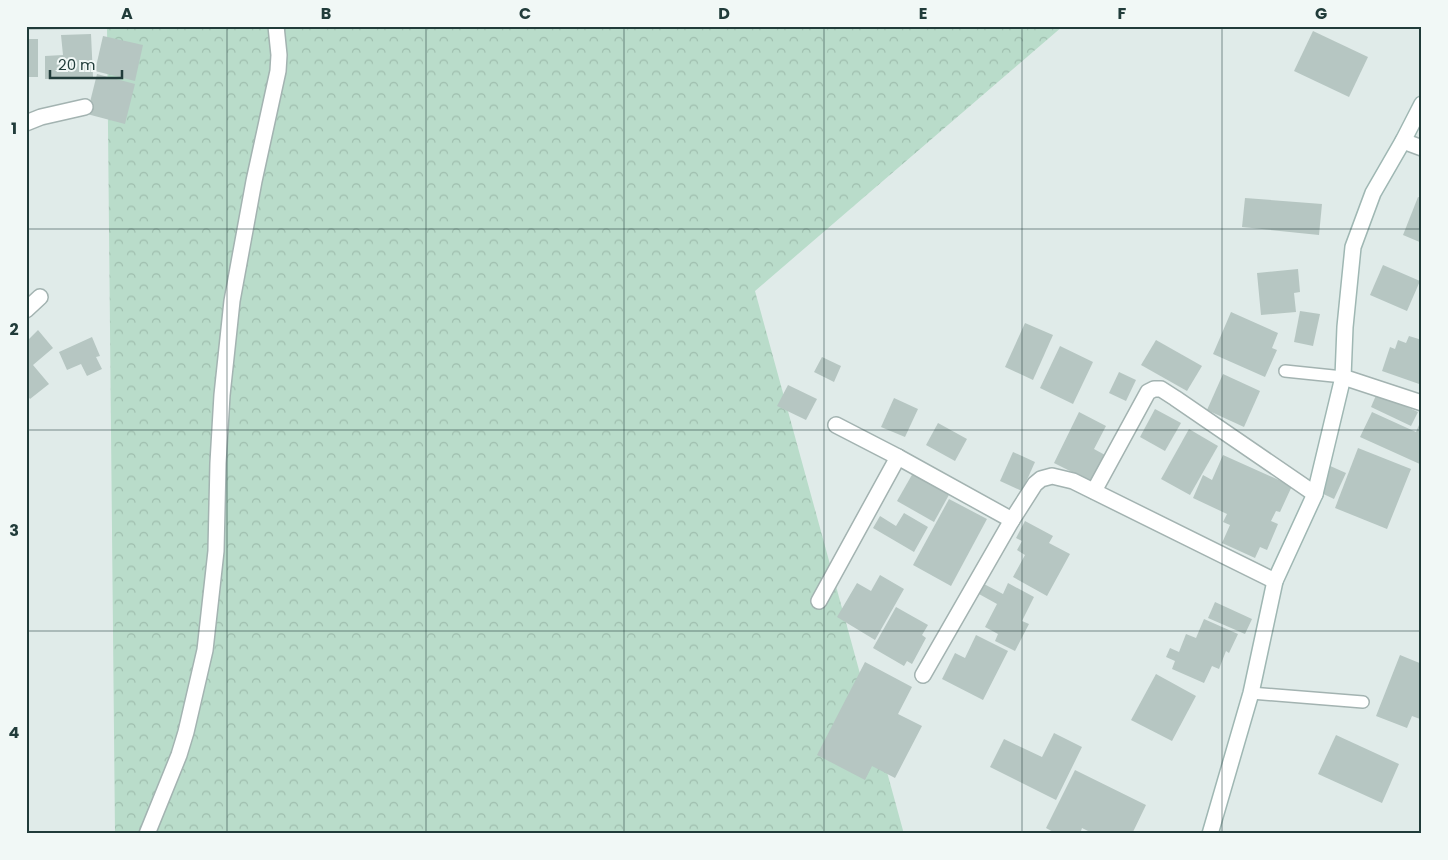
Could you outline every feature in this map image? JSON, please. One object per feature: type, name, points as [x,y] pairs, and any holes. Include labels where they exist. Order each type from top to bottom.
[{"type":"street","points":[[148,834],[184,740],[195,700],[205,650],[216,551],[222,395],[232,301],[254,180],[278,71],[279,55],[276,26]]},
{"type":"street","points":[[1210,834],[1251,693],[1275,580],[1314,494],[1343,377],[1344,327],[1353,247],[1373,193],[1422,104]]},
{"type":"street","points":[[26,123],[41,116],[85,107]]},
{"type":"street","points":[[1403,141],[1422,148]]},
{"type":"street","points":[[26,310],[40,297]]},
{"type":"street","points":[[1343,377],[1422,403]]},
{"type":"street","points":[[1094,491],[1148,392],[1154,389],[1161,389],[1314,494]]},
{"type":"street","points":[[836,424],[1012,520]]},
{"type":"street","points":[[819,601],[898,457]]},
{"type":"street","points":[[923,675],[1012,520],[1035,484],[1042,479],[1052,476],[1073,481],[1275,580]]},
{"type":"lane","points":[[1285,371],[1343,377]]},
{"type":"lane","points":[[1251,693],[1363,702]]},
{"type":"green space","points":[[107,26],[1063,26],[755,291],[904,834],[115,834]]},
{"type":"building","points":[[26,26],[83,26],[83,29],[26,30]]},
{"type":"building","points":[[1313,31],[1368,57],[1349,97],[1294,71]]},
{"type":"building","points":[[91,34],[93,77],[45,79],[45,56],[63,55],[61,35]]},
{"type":"building","points":[[103,36],[143,45],[135,81],[95,71]]},
{"type":"building","points":[[26,39],[38,39],[38,77],[26,77]]},
{"type":"building","points":[[97,74],[135,84],[125,124],[87,114]]},
{"type":"building","points":[[1418,197],[1422,198],[1422,243],[1403,235]]},
{"type":"building","points":[[1245,198],[1322,204],[1319,235],[1242,227]]},
{"type":"building","points":[[1383,265],[1420,281],[1407,311],[1370,295]]},
{"type":"building","points":[[1298,269],[1300,292],[1294,293],[1296,312],[1261,315],[1257,273]]},
{"type":"building","points":[[1300,311],[1320,314],[1313,346],[1294,342]]},
{"type":"building","points":[[1231,312],[1278,333],[1272,348],[1277,350],[1265,377],[1213,354]]},
{"type":"building","points":[[1025,323],[1053,335],[1033,380],[1005,367]]},
{"type":"building","points":[[38,330],[53,348],[33,365],[49,384],[30,399],[26,394],[26,336],[29,339]]},
{"type":"building","points":[[1409,336],[1422,340],[1422,385],[1382,371],[1390,347],[1395,349],[1398,340],[1406,343]]},
{"type":"building","points":[[92,337],[100,356],[96,357],[102,369],[87,376],[81,364],[67,370],[59,352]]},
{"type":"building","points":[[1156,340],[1202,366],[1187,391],[1141,365]]},
{"type":"building","points":[[1060,346],[1093,362],[1073,404],[1040,388]]},
{"type":"building","points":[[822,357],[841,366],[834,382],[814,372]]},
{"type":"building","points":[[1119,372],[1136,380],[1126,401],[1109,393]]},
{"type":"building","points":[[1223,374],[1260,391],[1244,427],[1207,410]]},
{"type":"building","points":[[788,385],[817,399],[806,420],[777,406]]},
{"type":"building","points":[[1377,393],[1418,412],[1411,426],[1371,407]]},
{"type":"building","points":[[894,398],[918,409],[905,437],[881,427]]},
{"type":"building","points":[[1155,409],[1181,423],[1165,451],[1140,437]]},
{"type":"building","points":[[1079,412],[1106,426],[1094,449],[1105,455],[1092,482],[1054,463]]},
{"type":"building","points":[[1372,412],[1416,432],[1419,425],[1422,426],[1422,465],[1360,437]]},
{"type":"building","points":[[938,423],[967,439],[955,461],[926,445]]},
{"type":"building","points":[[1189,429],[1218,446],[1190,495],[1161,479]]},
{"type":"building","points":[[1358,448],[1411,469],[1387,529],[1335,508]]},
{"type":"building","points":[[1013,452],[1035,462],[1022,491],[1000,481]]},
{"type":"building","points":[[1223,455],[1292,486],[1280,512],[1276,511],[1271,521],[1278,524],[1267,550],[1260,547],[1255,558],[1222,543],[1230,525],[1223,522],[1227,514],[1193,498],[1203,475],[1212,480]]},
{"type":"building","points":[[1328,465],[1346,473],[1334,499],[1317,491]]},
{"type":"building","points":[[913,473],[950,493],[934,522],[897,501]]},
{"type":"building","points":[[949,499],[987,519],[951,586],[913,565]]},
{"type":"building","points":[[904,513],[928,527],[914,552],[873,528],[880,516],[896,526]]},
{"type":"building","points":[[1025,521],[1053,536],[1049,543],[1070,554],[1047,596],[1013,577],[1025,555],[1017,550],[1022,541],[1016,538]]},
{"type":"building","points":[[880,575],[904,589],[875,640],[837,617],[857,583],[871,591]]},
{"type":"building","points":[[1008,583],[1034,597],[1022,621],[1029,624],[1015,651],[995,641],[998,634],[985,627],[997,604],[979,594],[984,584],[1003,594]]},
{"type":"building","points":[[1215,602],[1252,619],[1245,634],[1208,618]]},
{"type":"building","points":[[896,607],[928,625],[922,635],[926,638],[912,664],[907,661],[904,666],[873,648]]},
{"type":"building","points":[[1204,619],[1238,634],[1229,653],[1226,651],[1219,669],[1212,666],[1204,683],[1172,669],[1175,661],[1166,657],[1170,648],[1179,652],[1186,634],[1196,638]]},
{"type":"building","points":[[976,635],[1008,651],[983,700],[942,679],[955,653],[965,658]]},
{"type":"building","points":[[1400,655],[1422,664],[1422,716],[1420,719],[1412,716],[1407,728],[1376,716]]},
{"type":"building","points":[[865,662],[912,687],[898,714],[922,726],[895,778],[872,766],[865,780],[817,755]]},
{"type":"building","points":[[1156,674],[1196,696],[1172,741],[1131,720]]},
{"type":"building","points":[[1054,733],[1082,747],[1056,800],[990,767],[1004,739],[1042,757]]},
{"type":"building","points":[[1336,735],[1399,764],[1382,803],[1318,774]]},
{"type":"building","points":[[1075,770],[1146,805],[1132,834],[1094,834],[1082,828],[1080,834],[1057,834],[1046,828]]}]
